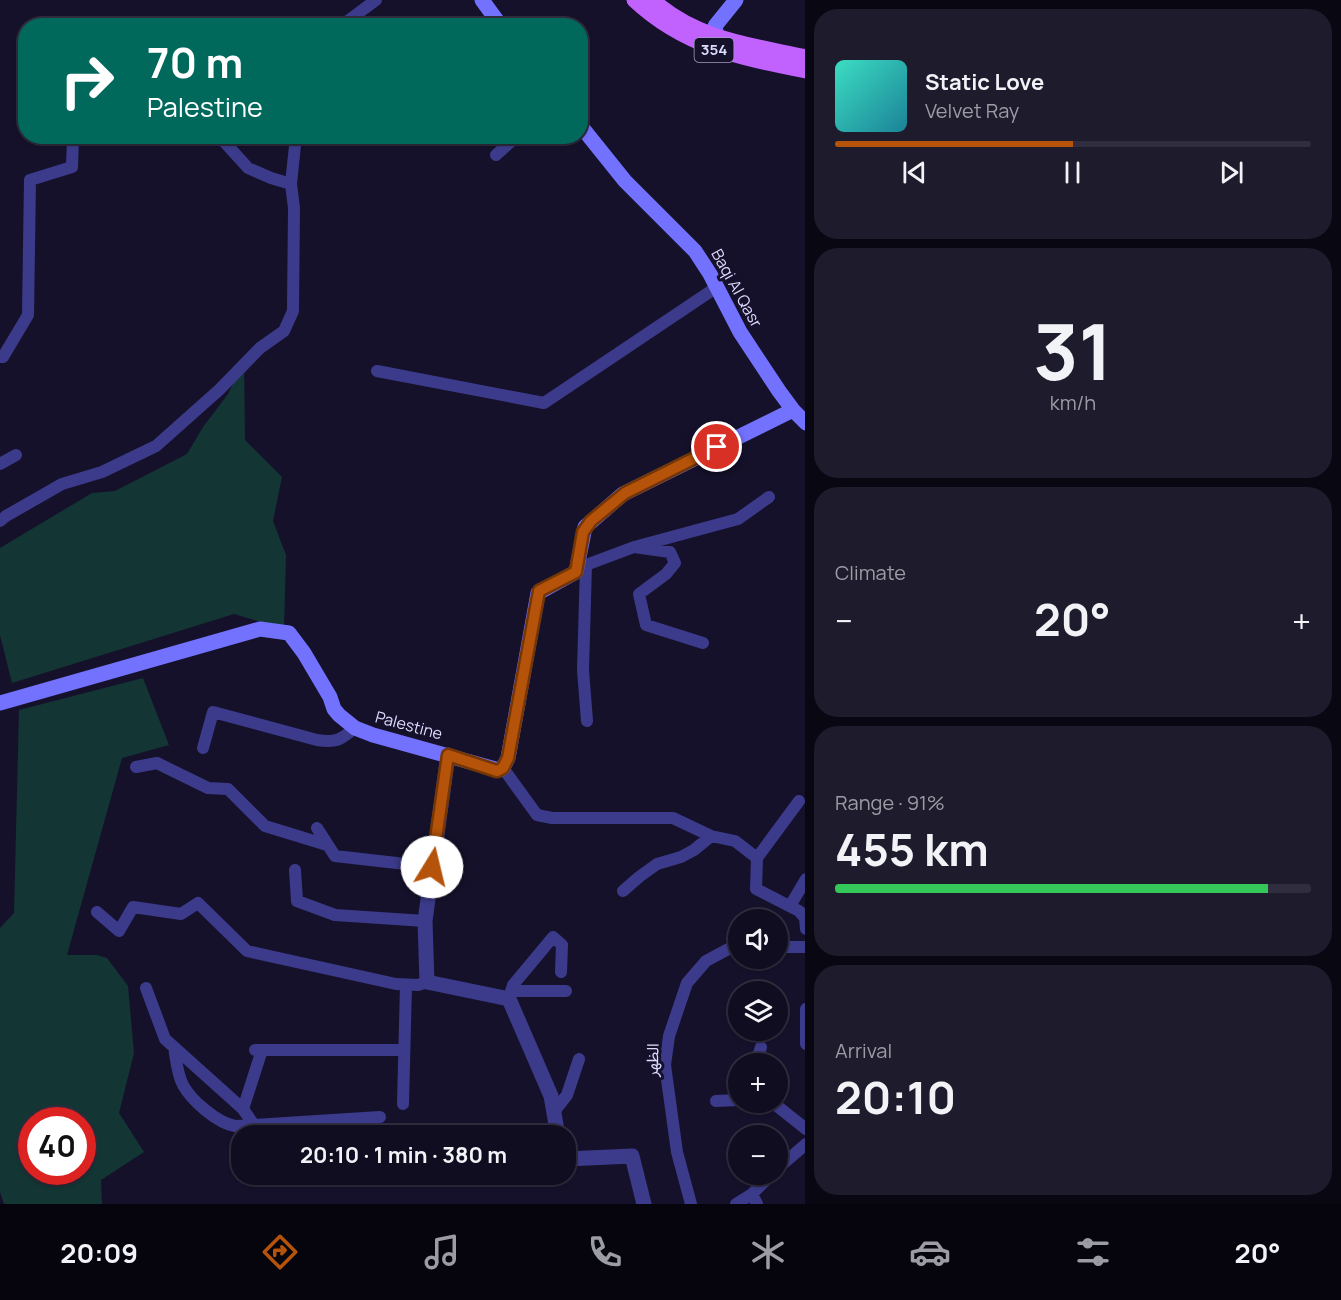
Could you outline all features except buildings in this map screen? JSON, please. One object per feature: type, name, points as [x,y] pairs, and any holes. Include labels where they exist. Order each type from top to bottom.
[{"type":"main road","points":[[482,0],[495,18]]},
{"type":"main road","name":"354","points":[[634,0],[660,21],[709,48],[734,56],[805,71]]},
{"type":"main road","name":"354","points":[[653,0],[669,14],[717,37],[805,57]]},
{"type":"main road","points":[[717,37],[715,26],[736,0]]},
{"type":"main road","name":"Baqi Al Qasr","points":[[588,135],[625,181],[695,251],[740,332],[793,410],[805,422]]},
{"type":"main road","points":[[503,768],[508,758],[538,593],[573,575],[581,567],[585,527],[623,494],[793,410]]},
{"type":"main road","name":"Palestine","points":[[0,703],[260,629],[289,633],[297,642],[330,697],[334,709],[342,720],[355,728],[497,771],[503,768]]},
{"type":"street","points":[[351,18],[376,0]]},
{"type":"street","points":[[0,357],[3,357],[28,315],[30,180],[72,167],[73,144]]},
{"type":"street","points":[[226,144],[248,168],[291,184]]},
{"type":"street","points":[[0,521],[62,484],[102,472],[156,446],[219,390],[260,348],[284,331],[293,311],[294,208],[291,184],[295,144]]},
{"type":"street","points":[[496,155],[508,144]]},
{"type":"street","points":[[377,371],[544,403],[717,287]]},
{"type":"street","points":[[0,464],[16,455]]},
{"type":"street","points":[[587,721],[583,670],[581,567],[634,547],[738,519],[769,497]]},
{"type":"street","points":[[634,547],[669,552],[675,563],[666,574],[639,594],[646,625],[703,643]]},
{"type":"street","points":[[203,748],[213,712],[332,742],[342,739],[355,728]]},
{"type":"street","points":[[427,982],[425,921],[448,755]]},
{"type":"street","points":[[136,767],[157,763],[208,788],[228,789],[265,826],[327,844]]},
{"type":"street","points":[[503,768],[537,815],[552,818],[673,818],[711,836],[735,841],[757,858]]},
{"type":"street","points":[[799,801],[757,858],[756,889],[799,911],[805,918]]},
{"type":"street","points":[[317,828],[335,856],[432,867]]},
{"type":"street","points":[[623,891],[657,864],[687,853],[711,836]]},
{"type":"street","points":[[295,870],[297,901],[335,915],[425,921]]},
{"type":"street","points":[[790,906],[805,881]]},
{"type":"street","points":[[97,912],[119,931],[133,907],[181,915],[198,903],[247,951],[396,984],[427,982],[510,995],[566,991]]},
{"type":"street","points":[[556,1125],[551,1096],[510,995],[513,985],[553,937],[562,945],[561,972]]},
{"type":"street","points":[[788,947],[805,947]]},
{"type":"street","name":"الظهر","points":[[691,1204],[677,1152],[665,1065],[669,1036],[687,983],[706,961],[728,949]]},
{"type":"street","points":[[403,1104],[406,985]]},
{"type":"street","points":[[146,988],[165,1039],[243,1109],[254,1125],[380,1117]]},
{"type":"street","points":[[174,1047],[182,1084],[198,1103],[218,1119],[232,1125]]},
{"type":"street","points":[[759,1053],[761,1047]]},
{"type":"street","points":[[243,1109],[258,1050],[404,1050]]},
{"type":"street","points":[[553,1113],[567,1095],[579,1059]]},
{"type":"street","points":[[716,1101],[728,1100]]},
{"type":"street","points":[[786,1113],[805,1128]]},
{"type":"street","points":[[788,1160],[805,1145]]},
{"type":"street","points":[[576,1159],[632,1156],[645,1204]]},
{"type":"street","points":[[736,1204],[755,1199],[765,1185]]},
{"type":"green space","points":[[244,361],[245,440],[282,477],[273,521],[286,555],[284,629],[234,614],[12,683],[0,635],[0,548],[92,493],[115,491],[187,454],[203,427],[228,394]]},
{"type":"green space","points":[[143,678],[169,745],[122,758],[67,955],[97,955],[107,958],[128,986],[134,1053],[119,1113],[144,1152],[101,1180],[102,1204],[4,1204],[0,1192],[0,928],[14,913],[19,710]]},
{"type":"route","points":[[432,867],[448,755],[497,771],[503,768],[508,758],[539,591],[576,572],[585,527],[604,509],[625,493],[717,447]]}]
